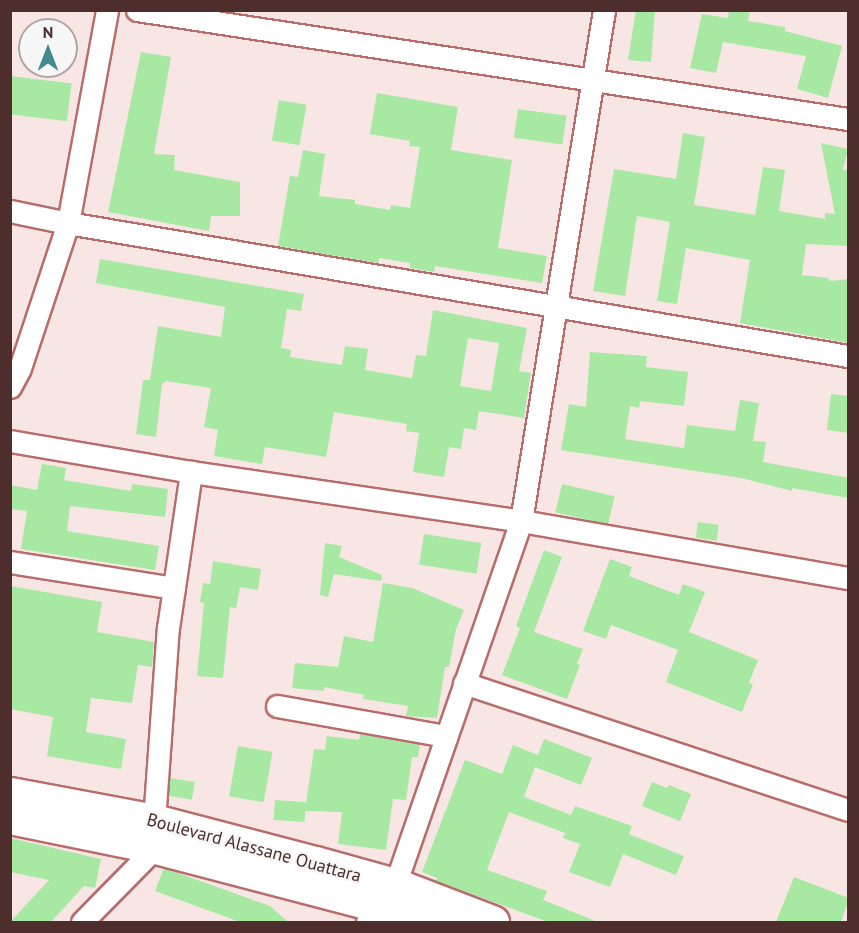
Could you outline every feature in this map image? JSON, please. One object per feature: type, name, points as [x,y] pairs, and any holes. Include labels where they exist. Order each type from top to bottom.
[{"type":"main road","name":"Boulevard Alassane Ouattara","points":[[10,794],[155,834],[381,905],[425,922]]},
{"type":"main road","name":"Boulevard Alassane Ouattara","points":[[10,818],[155,834]]},
{"type":"main road","name":"Boulevard Alassane Ouattara","points":[[381,905],[492,922]]},
{"type":"street","points":[[10,387],[20,368],[68,223],[107,10]]},
{"type":"street","points":[[137,10],[849,119]]},
{"type":"street","points":[[381,905],[446,736],[520,521],[595,80],[604,10]]},
{"type":"street","points":[[10,211],[68,223],[849,356]]},
{"type":"street","points":[[10,441],[191,472],[520,521],[849,578]]},
{"type":"street","points":[[82,922],[155,834],[168,628],[191,472]]},
{"type":"street","points":[[10,562],[174,588]]},
{"type":"street","points":[[464,683],[849,810]]},
{"type":"street","points":[[277,706],[446,736]]},
{"type":"building","points":[[636,10],[655,10],[651,62],[628,60]]},
{"type":"building","points":[[729,10],[750,10],[748,21],[785,27],[785,31],[842,46],[828,98],[797,89],[806,56],[723,42],[716,73],[690,68],[702,14],[728,18]]},
{"type":"building","points":[[141,52],[171,57],[154,154],[175,155],[174,170],[240,182],[240,216],[211,216],[209,231],[108,212]]},
{"type":"building","points":[[10,76],[72,84],[67,121],[10,114]]},
{"type":"building","points":[[377,93],[458,107],[451,150],[512,160],[498,248],[547,256],[542,283],[435,266],[434,272],[410,268],[410,263],[379,258],[378,263],[278,246],[290,176],[298,177],[303,150],[325,154],[319,196],[355,200],[355,204],[390,210],[391,205],[410,208],[420,147],[409,146],[410,141],[370,134]]},
{"type":"building","points":[[279,100],[307,105],[299,145],[272,140]]},
{"type":"building","points":[[518,109],[567,116],[562,145],[514,138]]},
{"type":"building","points":[[683,133],[705,137],[694,205],[755,215],[763,167],[785,170],[779,211],[825,219],[825,213],[835,214],[821,143],[848,149],[843,170],[849,169],[849,246],[806,244],[802,275],[828,278],[830,281],[849,279],[849,343],[740,323],[750,260],[686,248],[677,304],[657,301],[670,222],[637,216],[625,296],[593,291],[614,169],[676,179]]},
{"type":"building","points":[[100,259],[304,294],[301,311],[287,309],[281,348],[291,350],[290,357],[342,365],[345,346],[368,349],[365,370],[412,378],[416,355],[426,356],[433,310],[527,328],[519,371],[531,373],[524,418],[479,411],[476,430],[464,428],[461,449],[449,447],[444,477],[413,472],[419,433],[406,431],[407,424],[334,412],[326,457],[265,447],[262,464],[214,456],[218,430],[204,427],[211,388],[166,381],[162,384],[156,437],[136,434],[143,380],[150,380],[158,326],[221,337],[225,307],[96,283]],"holes":[[[468,338],[499,343],[491,391],[460,386]]]},
{"type":"building","points":[[590,352],[647,356],[646,367],[688,372],[684,406],[640,401],[639,408],[630,406],[625,439],[684,448],[687,425],[735,431],[740,400],[759,403],[753,441],[766,442],[763,462],[849,478],[849,498],[792,488],[792,491],[741,478],[561,450],[569,404],[586,407]]},
{"type":"building","points":[[831,394],[849,396],[849,433],[827,430]]},
{"type":"building","points":[[42,464],[66,468],[64,480],[131,491],[132,484],[168,489],[165,517],[70,506],[67,531],[159,546],[155,570],[21,549],[27,511],[10,509],[10,485],[37,490]]},
{"type":"building","points":[[562,484],[615,496],[608,524],[555,512]]},
{"type":"building","points":[[698,522],[719,525],[717,541],[696,538]]},
{"type":"building","points":[[424,534],[481,543],[476,574],[419,565]]},
{"type":"building","points":[[325,543],[342,546],[339,557],[382,575],[381,581],[334,574],[328,597],[320,595]]},
{"type":"building","points":[[544,550],[562,557],[534,632],[583,649],[577,664],[580,665],[567,699],[502,675],[520,628],[516,626]]},
{"type":"building","points":[[610,559],[632,567],[629,576],[679,595],[683,584],[705,592],[689,632],[758,660],[749,683],[753,684],[742,712],[666,682],[678,650],[611,625],[606,639],[583,631]]},
{"type":"building","points":[[213,561],[261,569],[258,590],[240,587],[236,608],[230,607],[223,678],[197,676],[204,603],[200,602],[203,583],[210,584]]},
{"type":"building","points":[[383,583],[412,588],[464,610],[456,629],[449,667],[445,667],[437,718],[406,716],[408,706],[363,699],[364,695],[324,687],[324,691],[292,688],[295,663],[338,667],[344,636],[373,642]]},
{"type":"building","points":[[10,586],[102,602],[97,632],[154,642],[152,667],[138,665],[132,703],[91,698],[86,732],[126,739],[121,769],[47,756],[53,717],[10,709]]},
{"type":"building","points":[[360,734],[420,744],[418,757],[412,757],[406,800],[393,799],[386,850],[338,844],[342,812],[305,811],[314,749],[325,750],[327,736],[359,740]]},
{"type":"building","points":[[544,739],[592,758],[581,785],[535,767],[524,797],[571,815],[575,806],[632,826],[629,834],[684,856],[676,875],[623,854],[610,887],[569,872],[580,844],[563,838],[565,833],[509,812],[487,870],[547,891],[543,900],[598,922],[548,922],[436,881],[437,878],[422,872],[465,760],[502,774],[513,745],[538,755]]},
{"type":"building","points":[[238,746],[272,752],[264,802],[229,796]]},
{"type":"building","points":[[170,778],[195,782],[192,800],[167,796]]},
{"type":"building","points":[[652,782],[667,788],[669,785],[691,794],[680,821],[642,806]]},
{"type":"building","points":[[275,800],[306,802],[305,822],[274,820]]},
{"type":"building","points":[[10,838],[101,859],[95,888],[84,886],[51,922],[10,922],[49,880],[10,872]]},
{"type":"building","points":[[164,868],[270,906],[288,922],[240,922],[155,891]]},
{"type":"building","points":[[794,877],[849,898],[841,922],[776,922]]}]
